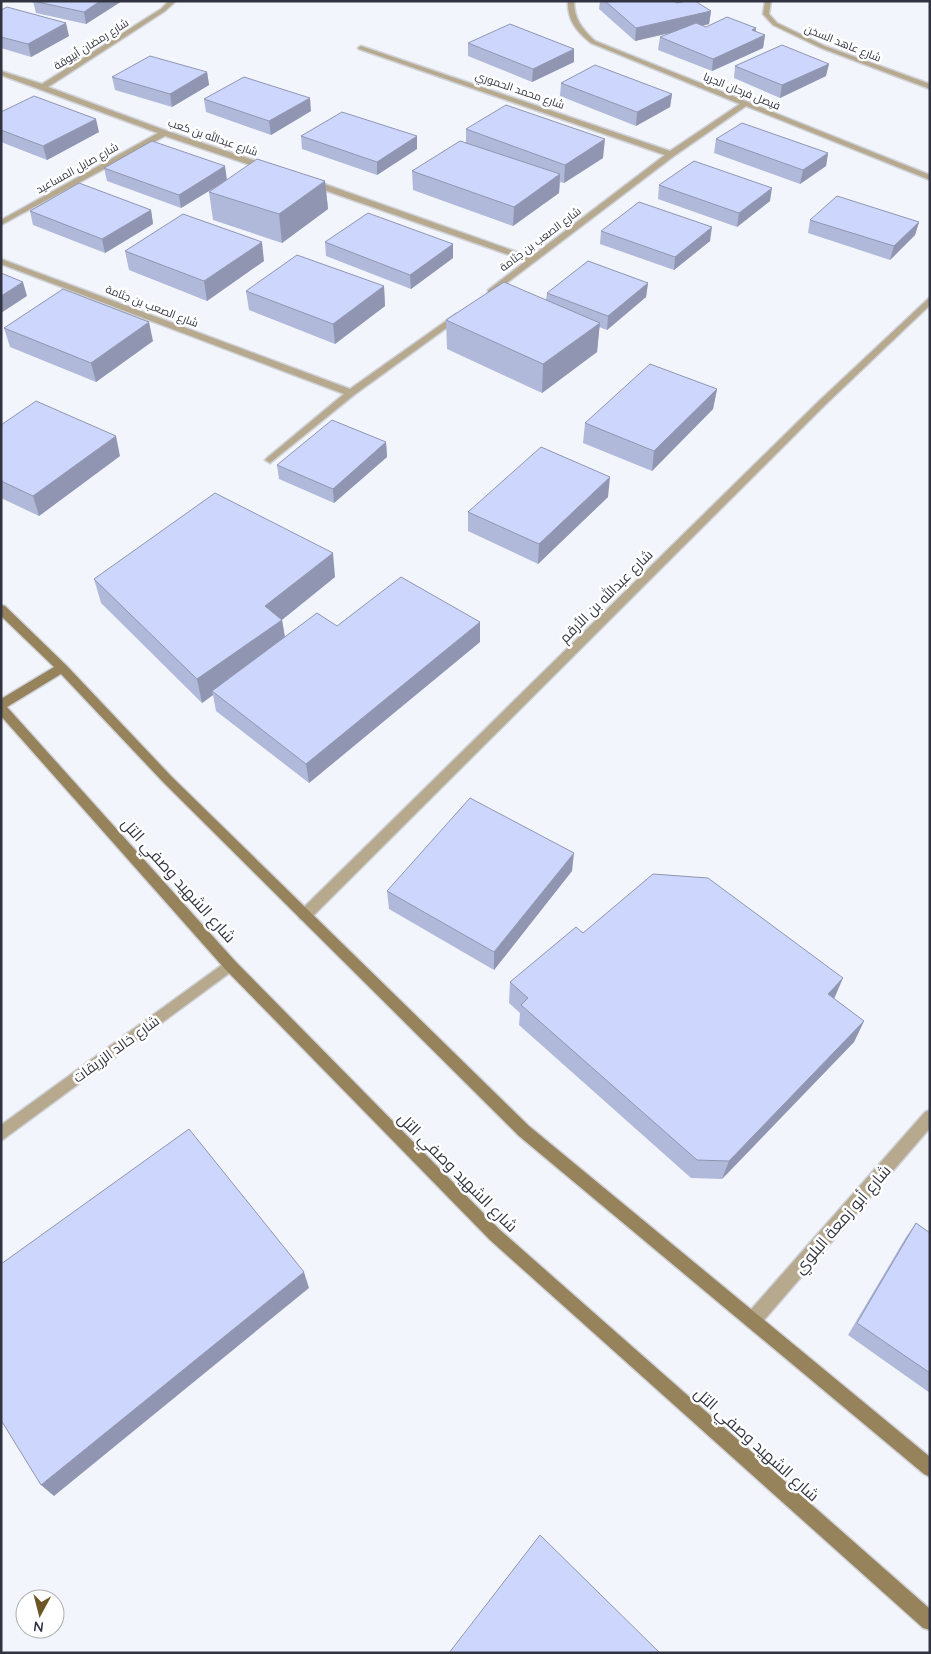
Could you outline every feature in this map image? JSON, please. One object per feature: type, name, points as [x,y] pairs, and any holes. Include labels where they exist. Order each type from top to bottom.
[{"type":"main road","points":[[1,609],[62,668],[168,780],[524,1131],[930,1468]]},
{"type":"main road","points":[[1,706],[62,668]]},
{"type":"main road","name":"شارع الشهيد وصفي التل","points":[[1,706],[230,965],[495,1235],[930,1621]]},
{"type":"street","name":"شارع رمضان أبيوقة","points":[[43,86],[164,10],[173,1]]},
{"type":"street","name":"فيصل فرحان الجربا","points":[[571,1],[570,10],[573,21],[593,42],[930,178]]},
{"type":"street","name":"شارع عاهد السخن","points":[[768,1],[766,14],[775,24],[823,47],[930,87]]},
{"type":"street","name":"شارع محمد الحموري","points":[[361,48],[671,154]]},
{"type":"street","name":"شارع عبدالله بن كعب","points":[[1,73],[43,86],[164,133],[275,170]]},
{"type":"street","name":"شارع الصعب بن جثامة","points":[[481,300],[671,154],[744,104]]},
{"type":"street","name":"شارع صايل المساعيد","points":[[1,223],[164,133]]},
{"type":"street","points":[[303,180],[532,260]]},
{"type":"street","name":"شارع الصعب بن جثامة","points":[[1,261],[351,393]]},
{"type":"street","name":"شارع عبدالله بن الأرقم","points":[[305,915],[808,417],[930,300]]},
{"type":"street","points":[[270,460],[351,393],[466,311]]},
{"type":"street","name":"شارع خالد الزريقات","points":[[1,1134],[230,965]]},
{"type":"street","name":"شارع أبو زمعة البلوي","points":[[753,1320],[930,1118]]},
{"type":"building","points":[[33,1],[100,1],[84,12]]},
{"type":"building","points":[[605,1],[674,1],[677,3],[695,1],[711,11],[636,28]]},
{"type":"building","points":[[7,7],[66,23],[28,44],[1,37],[1,10]]},
{"type":"building","points":[[727,17],[756,28],[752,30],[765,35],[713,59],[660,37],[696,23],[706,27]]},
{"type":"building","points":[[510,24],[574,49],[533,69],[468,43]]},
{"type":"building","points":[[782,45],[829,64],[782,85],[735,66]]},
{"type":"building","points":[[150,56],[207,72],[170,94],[112,77]]},
{"type":"building","points":[[595,65],[672,94],[637,112],[561,83]]},
{"type":"building","points":[[244,77],[310,98],[269,121],[204,99]]},
{"type":"building","points":[[34,96],[96,119],[43,146],[1,130],[1,112]]},
{"type":"building","points":[[506,105],[605,139],[565,165],[466,129]]},
{"type":"building","points":[[342,112],[417,136],[377,162],[301,136]]},
{"type":"building","points":[[742,123],[828,153],[803,170],[716,139]]},
{"type":"building","points":[[152,141],[225,166],[179,195],[104,168]]},
{"type":"building","points":[[460,141],[560,174],[514,207],[412,171]]},
{"type":"building","points":[[257,159],[325,181],[279,214],[209,192]]},
{"type":"building","points":[[694,161],[772,188],[739,213],[659,185]]},
{"type":"building","points":[[79,183],[151,210],[102,239],[30,211]]},
{"type":"building","points":[[837,196],[919,222],[894,246],[810,220]]},
{"type":"building","points":[[639,202],[712,227],[675,257],[601,231]]},
{"type":"building","points":[[368,213],[453,244],[410,275],[325,242]]},
{"type":"building","points":[[183,214],[262,242],[204,281],[125,251]]},
{"type":"building","points":[[297,255],[384,286],[333,324],[246,291]]},
{"type":"building","points":[[588,261],[648,283],[608,316],[547,293]]},
{"type":"building","points":[[1,273],[23,282],[1,296]]},
{"type":"building","points":[[504,282],[600,323],[543,364],[446,320]]},
{"type":"building","points":[[63,289],[149,322],[91,363],[4,328]]},
{"type":"building","points":[[650,364],[717,389],[654,451],[585,423]]},
{"type":"building","points":[[36,401],[116,436],[33,496],[1,481],[1,425]]},
{"type":"building","points":[[332,420],[386,442],[333,489],[277,465]]},
{"type":"building","points":[[541,447],[610,477],[539,544],[468,512]]},
{"type":"building","points":[[215,493],[333,553],[265,606],[282,620],[197,679],[94,579]]},
{"type":"building","points":[[401,577],[480,622],[306,764],[212,691],[317,613],[337,626]]},
{"type":"building","points":[[470,798],[574,853],[494,952],[387,891]]},
{"type":"building","points":[[653,874],[708,878],[843,978],[828,994],[864,1021],[729,1161],[697,1160],[521,1005],[528,998],[510,982],[576,927],[583,933]]},
{"type":"building","points":[[189,1129],[304,1272],[41,1485],[1,1420],[1,1264]]},
{"type":"building","points":[[916,1223],[930,1233],[930,1373],[857,1323]]},
{"type":"building","points":[[540,1535],[660,1653],[449,1653]]}]
